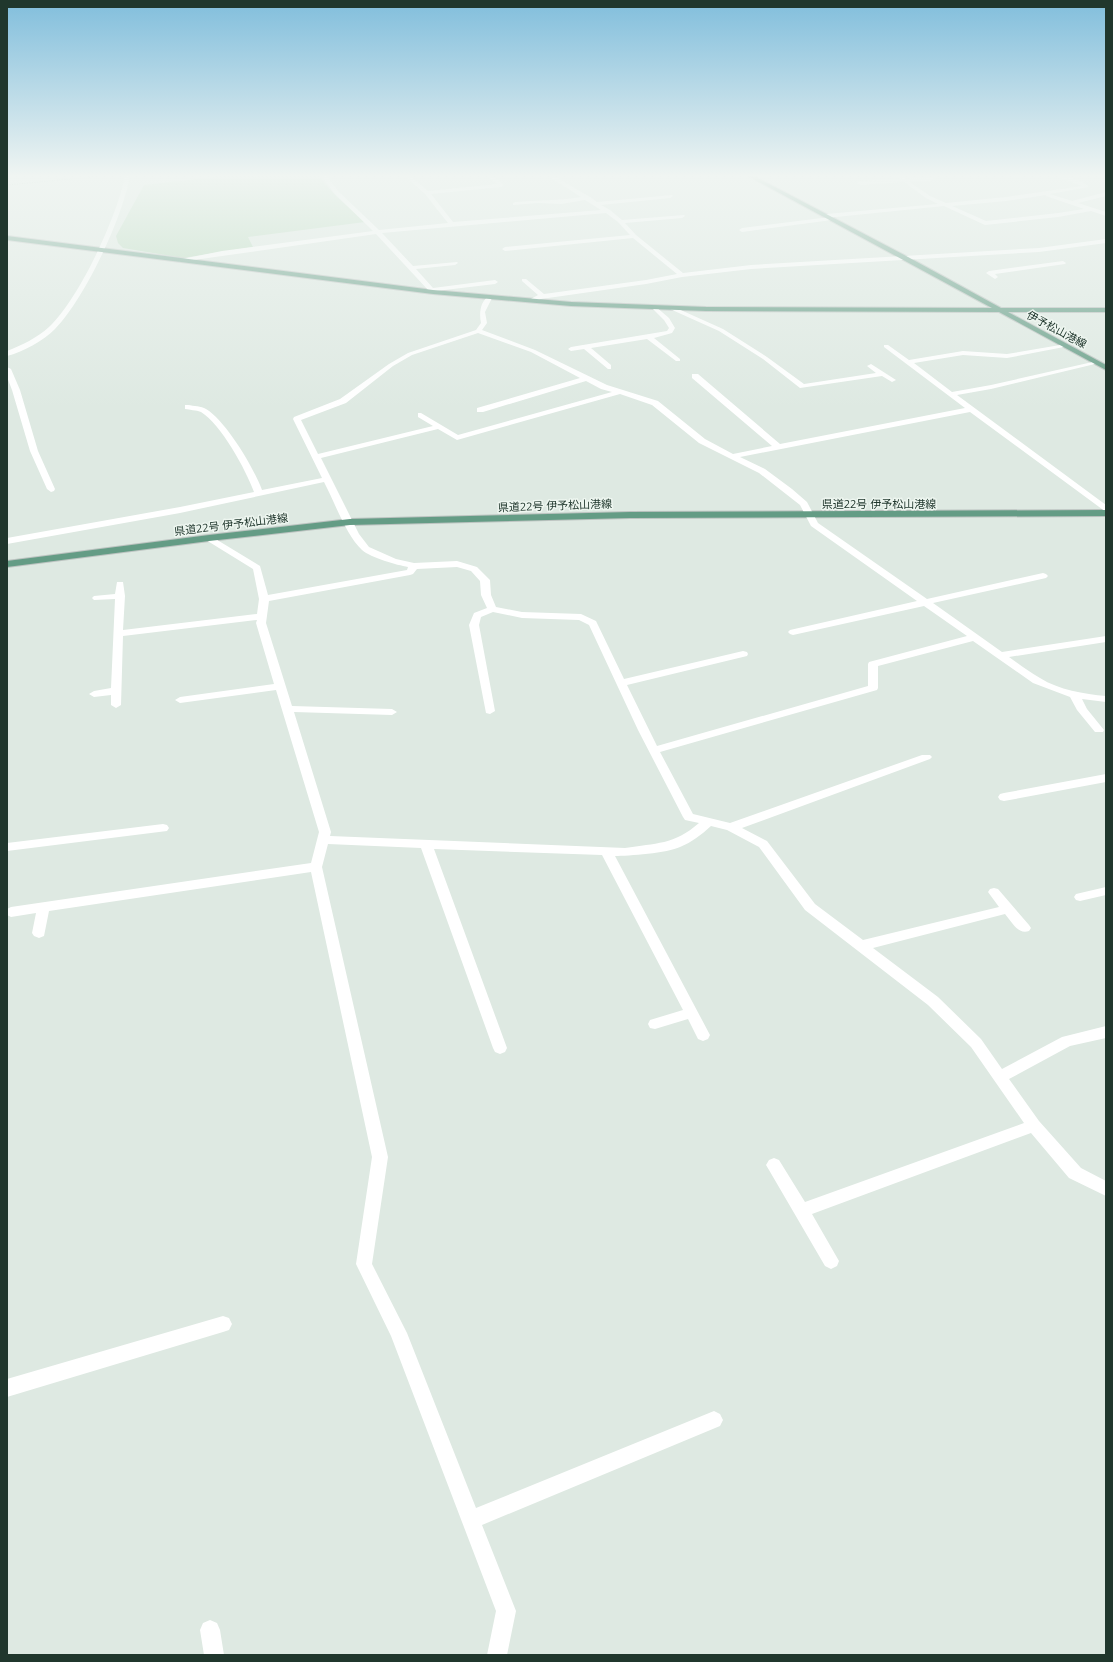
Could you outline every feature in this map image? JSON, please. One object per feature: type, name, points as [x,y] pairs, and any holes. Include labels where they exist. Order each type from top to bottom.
[{"type":"main road","name":"伊予松山港線","points":[[128,254],[489,298],[531,301],[655,308],[741,310],[1106,310]]},
{"type":"main road","points":[[898,254],[998,310]]},
{"type":"main road","name":"伊予松山港線","points":[[998,310],[1106,368]]},
{"type":"main road","name":"県道22号 伊予松山港線","points":[[7,564],[209,538],[350,522],[630,515],[1106,513]]},
{"type":"street","points":[[7,354],[36,340],[53,328],[64,315],[74,299],[98,254]]},
{"type":"street","points":[[180,260],[214,254]]},
{"type":"street","points":[[398,254],[432,291],[494,282]]},
{"type":"street","points":[[656,254],[682,275]]},
{"type":"street","points":[[531,301],[533,298],[542,296],[646,282],[682,275],[751,267],[979,254]]},
{"type":"street","points":[[995,277],[989,273],[1065,264],[1045,254]]},
{"type":"street","points":[[412,268],[455,263]]},
{"type":"street","points":[[524,280],[542,296]]},
{"type":"street","points":[[489,298],[482,312],[484,323],[478,331],[410,354],[391,365],[343,401],[297,418],[350,522],[355,535],[366,549],[393,561],[414,566],[457,564],[474,569],[485,580],[486,595],[492,609]]},
{"type":"street","points":[[571,349],[649,337],[670,332],[672,328],[667,319],[655,308]]},
{"type":"street","points":[[672,308],[721,330],[765,358],[803,386],[883,374]]},
{"type":"street","points":[[478,331],[533,352],[620,392],[655,403],[702,441],[762,471],[804,504],[814,524],[1036,681],[1056,690],[1092,699],[1106,699]]},
{"type":"street","points":[[649,337],[678,360]]},
{"type":"street","points":[[909,362],[963,353],[1007,356],[1064,345]]},
{"type":"street","points":[[886,346],[1106,509]]},
{"type":"street","points":[[586,347],[608,367]]},
{"type":"street","points":[[952,394],[991,388],[1095,362]]},
{"type":"street","points":[[871,366],[892,380]]},
{"type":"street","points":[[7,369],[16,390],[34,451],[51,489]]},
{"type":"street","points":[[695,376],[778,447]]},
{"type":"street","points":[[480,410],[587,378]]},
{"type":"street","points":[[421,415],[457,438],[620,392]]},
{"type":"street","points":[[188,408],[203,410],[219,425],[256,482],[259,494]]},
{"type":"street","points":[[734,456],[972,409]]},
{"type":"street","points":[[316,457],[440,427]]},
{"type":"street","points":[[7,541],[180,510],[328,479]]},
{"type":"street","points":[[209,538],[257,568],[264,599],[261,623],[325,832],[316,867],[380,1158],[364,1264],[398,1333],[506,1611],[497,1655]]},
{"type":"street","points":[[264,599],[410,572],[414,566]]},
{"type":"street","points":[[793,632],[1043,576]]},
{"type":"street","points":[[116,705],[120,584]]},
{"type":"street","points":[[97,598],[120,596]]},
{"type":"street","points":[[490,710],[474,625],[477,615],[492,609],[522,615],[581,617],[593,623],[654,750],[689,817],[731,827],[763,844],[810,908],[933,1001],[976,1043],[1034,1126],[1075,1173],[1106,1189]]},
{"type":"street","points":[[118,634],[262,616]]},
{"type":"street","points":[[654,750],[873,688],[873,664],[975,637]]},
{"type":"street","points":[[1001,655],[1106,639]]},
{"type":"street","points":[[621,683],[743,654]]},
{"type":"street","points":[[180,700],[281,686]]},
{"type":"street","points":[[94,694],[116,691]]},
{"type":"street","points":[[1076,695],[1082,710],[1100,730]]},
{"type":"street","points":[[287,709],[392,712]]},
{"type":"street","points":[[731,827],[926,757]]},
{"type":"street","points":[[1004,797],[1106,778]]},
{"type":"street","points":[[324,840],[625,852],[674,845],[694,835],[709,821]]},
{"type":"street","points":[[7,847],[163,828]]},
{"type":"street","points":[[426,844],[500,1048]]},
{"type":"street","points":[[606,851],[703,1035]]},
{"type":"street","points":[[11,912],[316,867]]},
{"type":"street","points":[[1080,897],[1106,891]]},
{"type":"street","points":[[994,892],[1024,928]]},
{"type":"street","points":[[40,933],[43,908]]},
{"type":"street","points":[[860,946],[1008,909]]},
{"type":"street","points":[[655,1024],[691,1013]]},
{"type":"street","points":[[1000,1077],[1066,1041],[1106,1032]]},
{"type":"street","points":[[801,1211],[1034,1126]]},
{"type":"street","points":[[774,1164],[831,1261]]},
{"type":"street","points":[[7,1388],[223,1324]]},
{"type":"street","points":[[470,1520],[714,1420]]},
{"type":"street","points":[[210,1630],[214,1655]]},
{"type":"green space","points":[[156,254],[211,254],[183,258]]}]
